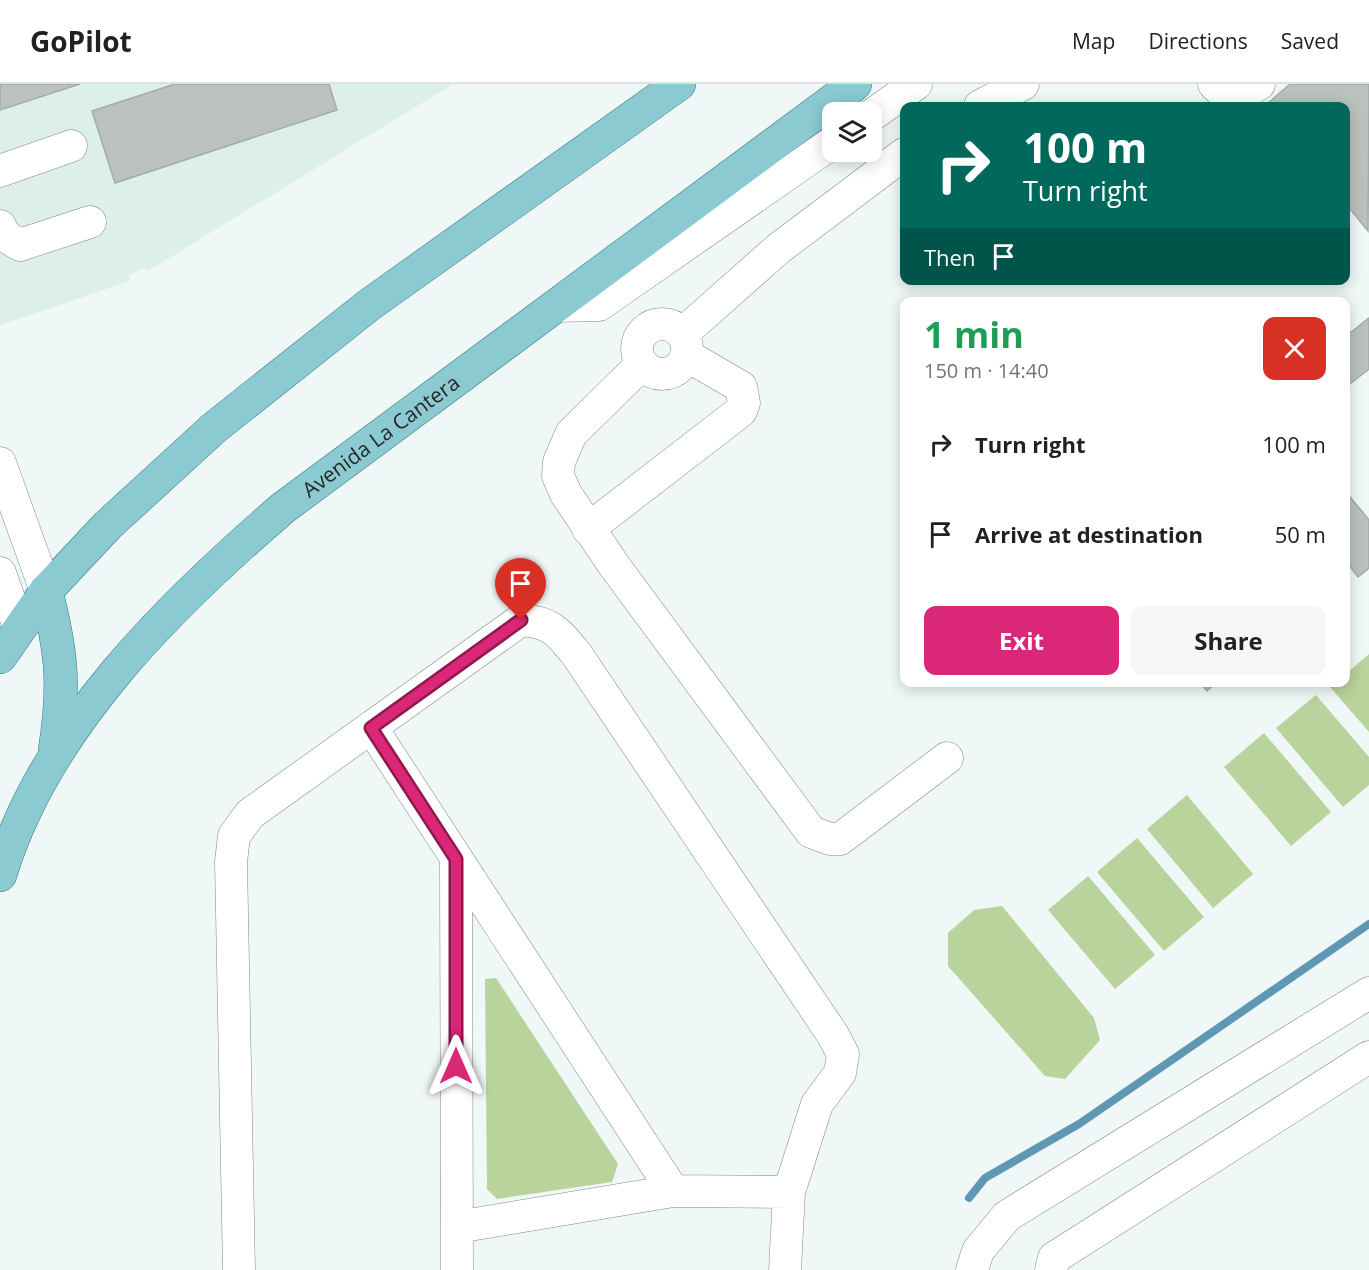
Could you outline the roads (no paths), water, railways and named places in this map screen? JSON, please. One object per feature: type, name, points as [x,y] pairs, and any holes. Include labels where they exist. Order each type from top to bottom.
[{"type":"main road","points":[[0,657],[46,591],[159,475],[214,428],[369,305],[679,84]]},
{"type":"main road","name":"Avenida La Cantera","points":[[0,874],[27,806],[53,757],[86,710],[154,630],[224,559],[283,508],[855,84]]},
{"type":"main road","points":[[46,591],[60,643],[62,680],[61,713],[53,757]]},
{"type":"street","points":[[882,109],[916,84]]},
{"type":"street","points":[[988,102],[1023,84]]},
{"type":"street","points":[[1214,84],[1222,92],[1236,97],[1259,84]]},
{"type":"street","points":[[0,171],[71,146]]},
{"type":"street","points":[[555,306],[599,304],[822,150]]},
{"type":"street","points":[[900,157],[778,249],[684,344],[681,365],[672,372],[661,374],[650,371],[642,364],[571,435],[559,462],[558,476],[588,530],[811,832],[830,839],[840,839],[947,758]]},
{"type":"street","points":[[0,226],[5,236],[20,245],[90,222]]},
{"type":"street","points":[[588,530],[741,411],[744,403],[741,387],[684,344]]},
{"type":"street","points":[[0,463],[46,591]]},
{"type":"street","points":[[0,573],[19,627]]},
{"type":"street","points":[[239,1270],[231,862],[234,836],[250,814],[521,620],[538,621],[554,628],[583,665],[827,1025],[843,1054],[840,1073],[817,1104],[789,1192],[785,1270]]},
{"type":"street","points":[[371,728],[673,1191]]},
{"type":"street","points":[[456,859],[457,1270]]},
{"type":"street","points":[[972,1270],[978,1251],[1007,1216],[1369,993]]},
{"type":"street","points":[[1051,1270],[1054,1258],[1369,1056]]},
{"type":"street","points":[[457,1227],[673,1191],[789,1192]]},
{"type":"waterway","points":[[969,1198],[985,1178],[1079,1124],[1369,924]]}]
